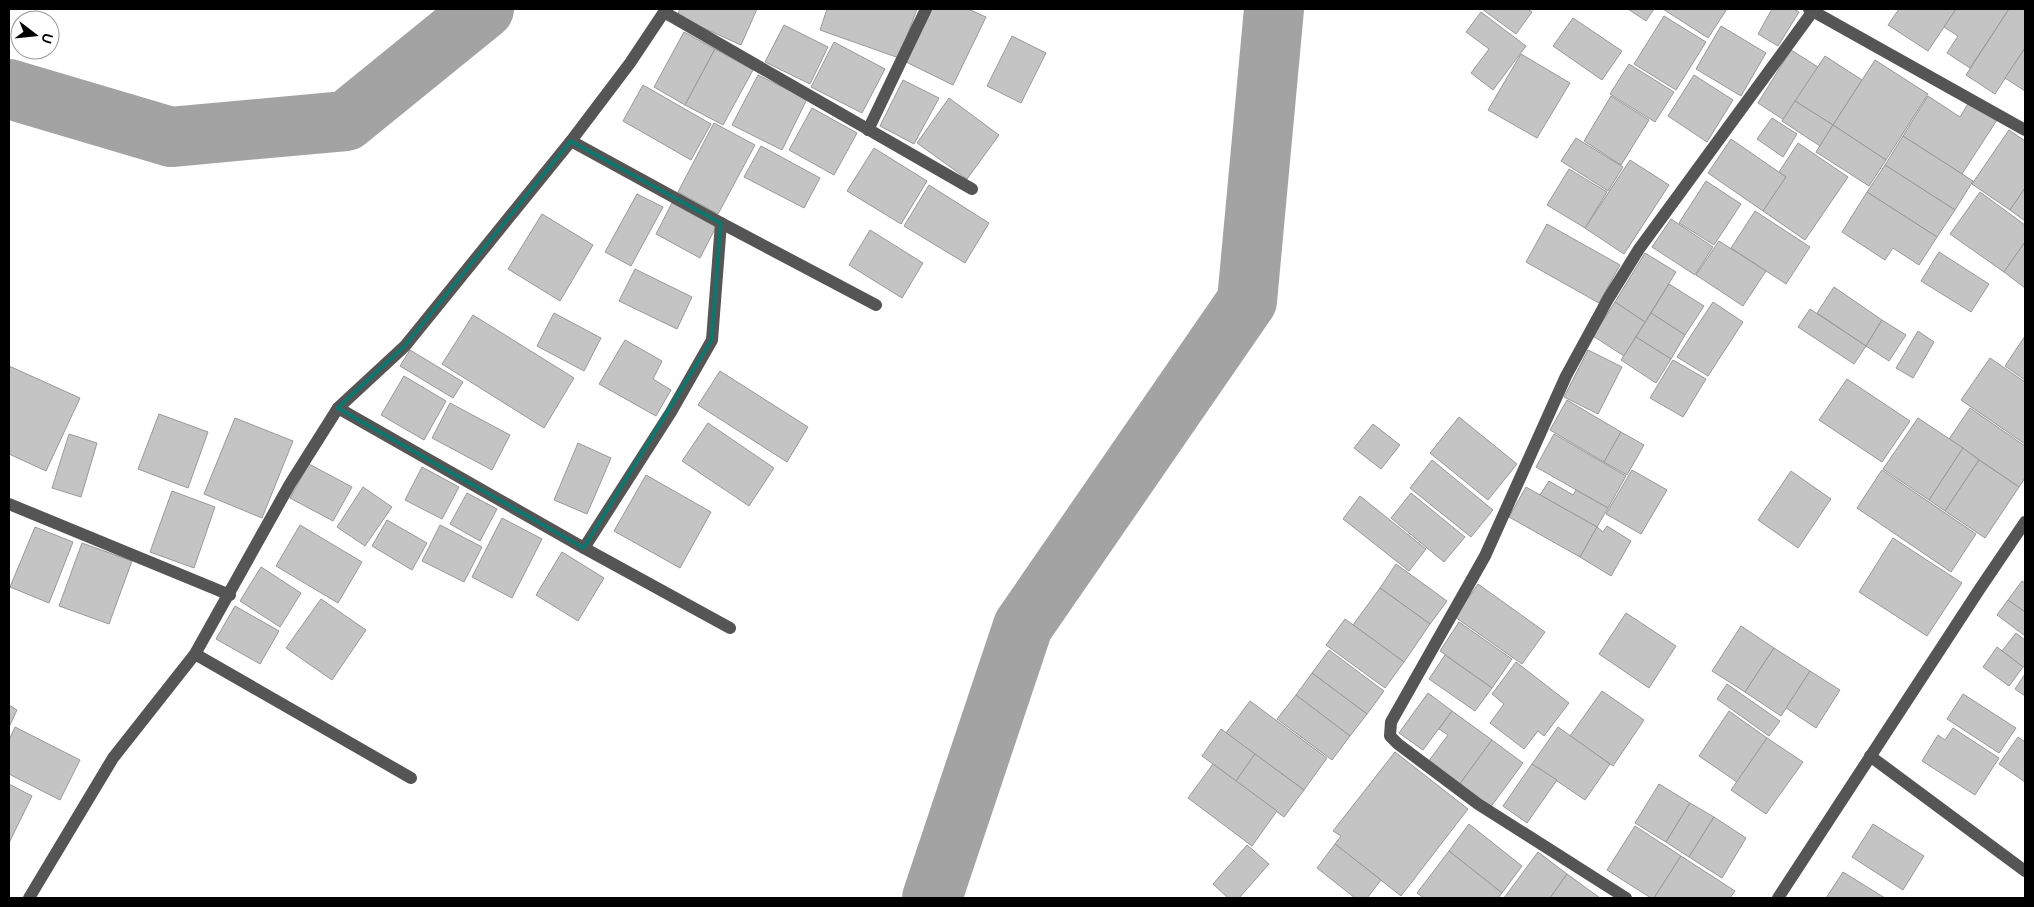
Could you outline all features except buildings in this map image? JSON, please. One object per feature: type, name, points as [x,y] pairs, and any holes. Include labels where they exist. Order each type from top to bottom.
[{"type":"street","points":[[868,130],[926,9]]},
{"type":"street","points":[[1626,898],[1478,804],[1390,736],[1391,722],[1485,556],[1566,376],[1608,299],[1639,249],[1810,10],[2025,130]]},
{"type":"street","points":[[29,898],[113,758],[196,654],[290,484],[338,408],[405,346],[571,141],[630,63],[665,11],[972,190]]},
{"type":"street","points":[[571,141],[876,305]]},
{"type":"street","points":[[584,548],[671,412],[712,340],[721,223]]},
{"type":"street","points":[[338,408],[584,548],[730,628]]},
{"type":"street","points":[[9,504],[230,595]]},
{"type":"street","points":[[1778,898],[2025,522]]},
{"type":"street","points":[[196,654],[411,778]]},
{"type":"street","points":[[1870,756],[2025,871]]},
{"type":"highlighted area","points":[[571,141],[721,223],[712,340],[584,548],[338,408],[405,346]]},
{"type":"waterway","points":[[9,89],[171,137],[346,121],[484,9]]},
{"type":"waterway","points":[[932,898],[1023,626],[1247,301],[1274,9]]}]
